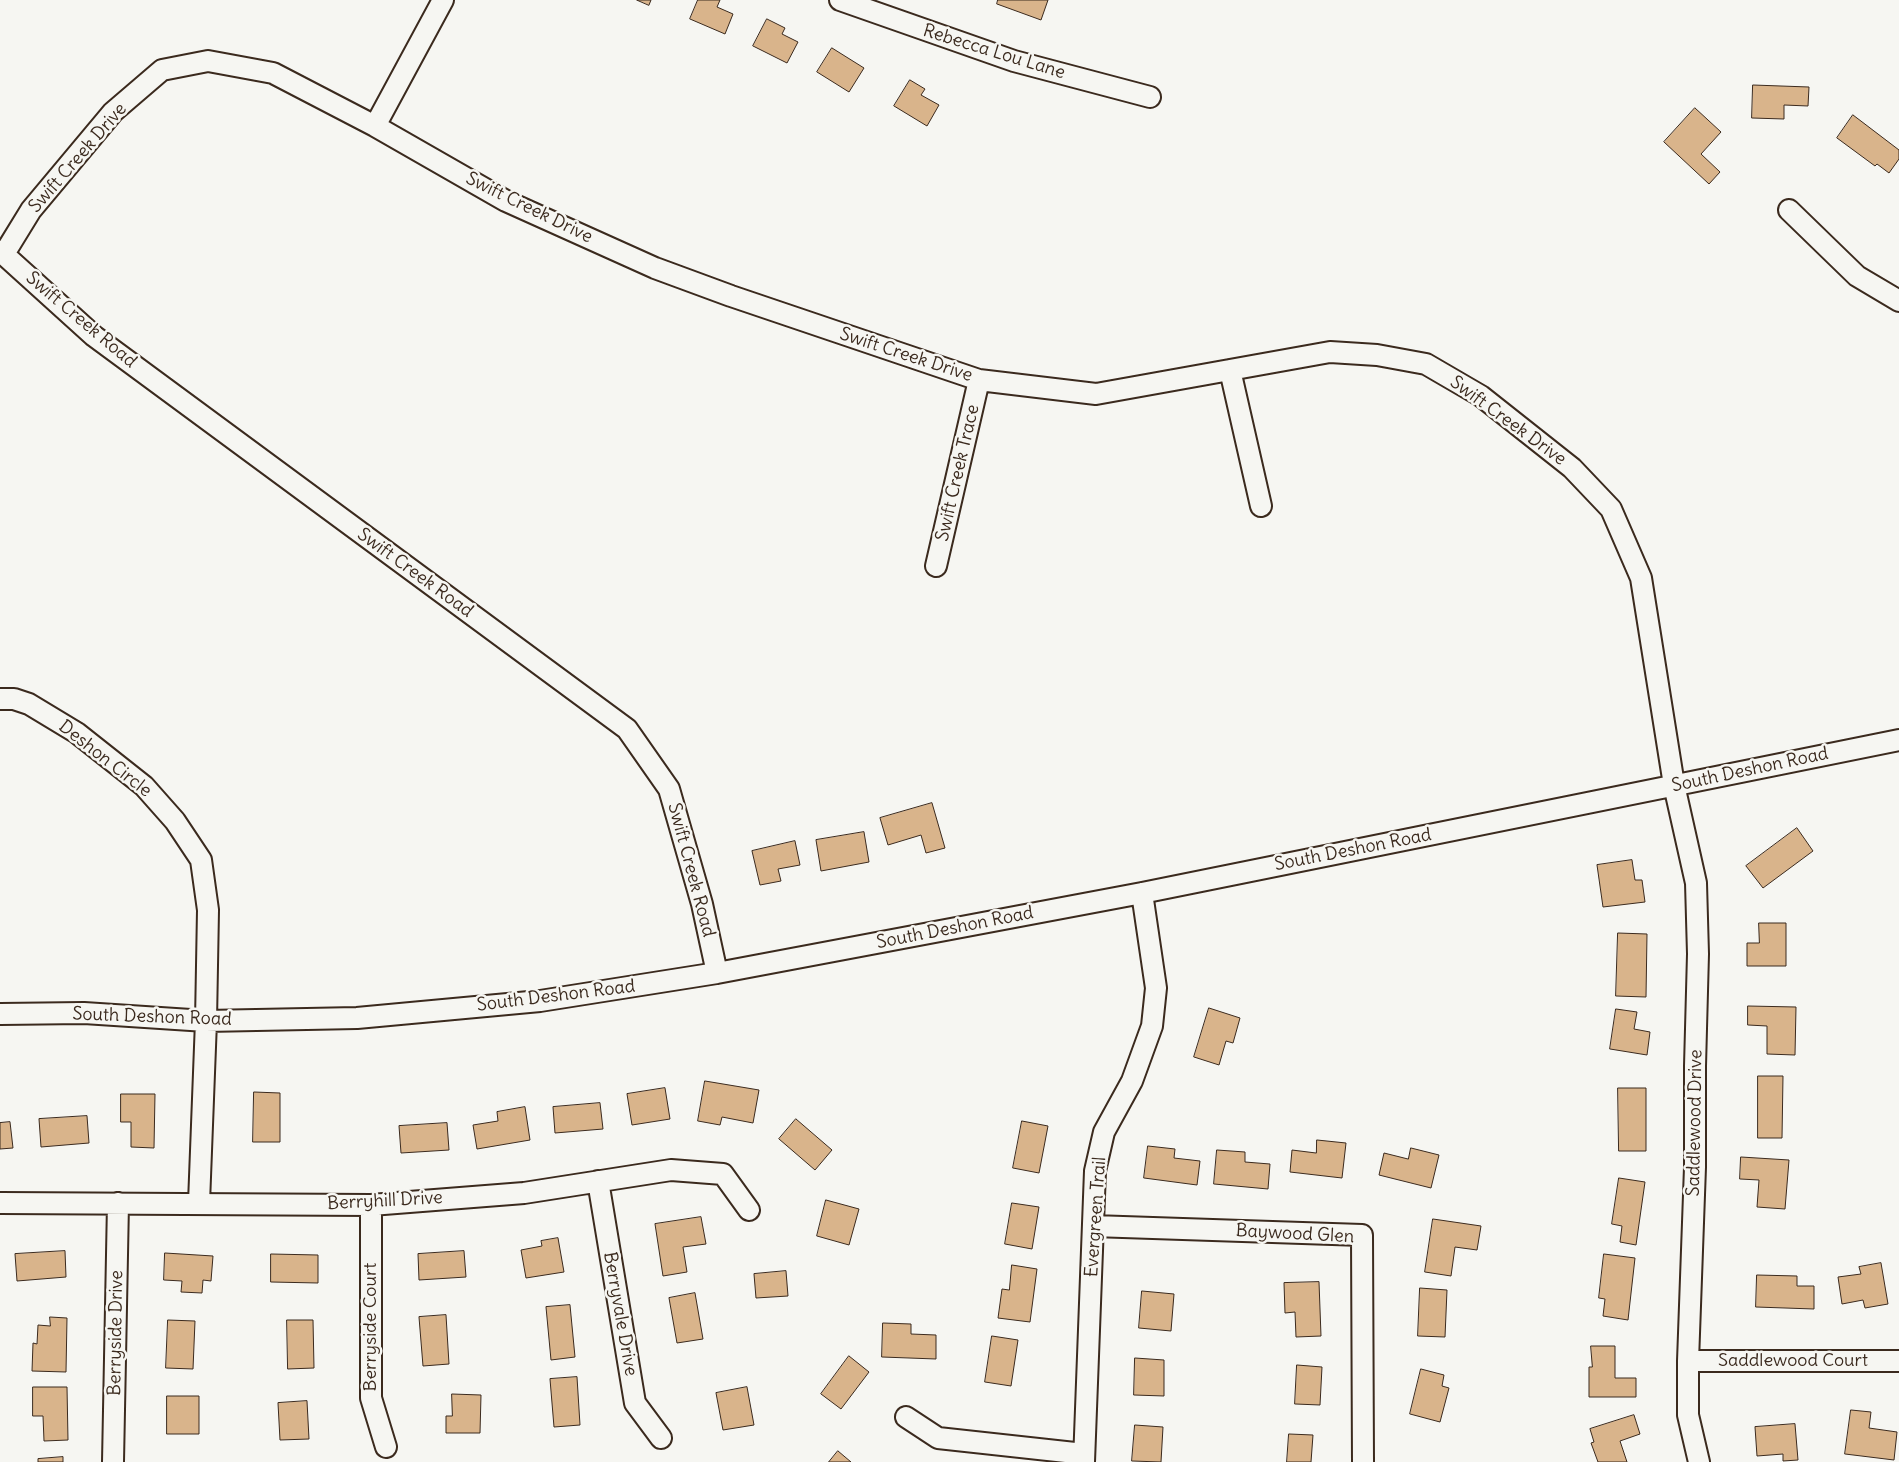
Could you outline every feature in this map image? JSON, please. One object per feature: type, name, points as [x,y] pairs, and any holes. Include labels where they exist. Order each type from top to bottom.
[{"type":"street","points":[[375,126],[443,0]]},
{"type":"street","name":"Rebecca Lou Lane","points":[[840,0],[1014,61],[1150,97]]},
{"type":"street","name":"Swift Creek Drive","points":[[2,252],[31,210],[113,112],[162,70],[208,61],[273,73],[375,126],[506,201],[655,268],[741,300],[979,380],[1096,394],[1330,352],[1377,355],[1426,364],[1481,396],[1572,468],[1611,508],[1641,578],[1674,785]]},
{"type":"street","points":[[1789,210],[1857,276],[1899,301]]},
{"type":"street","name":"Swift Creek Road","points":[[2,252],[94,336],[627,729],[669,790],[702,904],[717,973]]},
{"type":"street","points":[[1230,370],[1261,506]]},
{"type":"street","name":"Swift Creek Trace","points":[[936,566],[979,380]]},
{"type":"street","name":"Deshon Circle","points":[[0,699],[14,699],[29,704],[77,733],[144,786],[175,822],[201,860],[208,910],[206,1021],[198,1203]]},
{"type":"street","name":"South Deshon Road","points":[[0,1014],[84,1013],[206,1021],[357,1018],[540,1001],[717,973],[1142,893],[1899,740]]},
{"type":"street","name":"Saddlewood Drive","points":[[1674,785],[1696,883],[1698,954],[1695,1167],[1688,1361],[1688,1415],[1699,1462]]},
{"type":"street","name":"Evergreen Trail","points":[[1084,1458],[1095,1171],[1104,1132],[1132,1081],[1152,1026],[1156,988],[1142,893]]},
{"type":"street","name":"Berryhill Drive","points":[[0,1202],[371,1205],[524,1193],[671,1170],[723,1174],[749,1210]]},
{"type":"street","name":"Berryvale Drive","points":[[598,1181],[635,1403],[661,1438]]},
{"type":"street","name":"Berryside Drive","points":[[113,1462],[118,1203]]},
{"type":"street","name":"Berryside Court","points":[[371,1205],[370,1398],[386,1447]]},
{"type":"street","name":"Baywood Glen","points":[[1093,1226],[1362,1234],[1363,1462]]},
{"type":"street","name":"Saddlewood Court","points":[[1688,1361],[1899,1361]]},
{"type":"street","points":[[906,1418],[938,1438],[1084,1458]]},
{"type":"building","points":[[637,0],[651,0],[649,5]]},
{"type":"building","points":[[698,0],[720,0],[717,7],[733,14],[725,34],[690,19]]},
{"type":"building","points":[[998,0],[1048,0],[1041,20],[997,4]]},
{"type":"building","points":[[767,19],[785,28],[782,34],[798,42],[787,63],[753,46]]},
{"type":"building","points":[[832,48],[864,68],[849,92],[817,72]]},
{"type":"building","points":[[910,80],[925,89],[921,95],[939,105],[927,126],[894,106]]},
{"type":"building","points":[[1753,85],[1809,87],[1808,106],[1784,105],[1784,119],[1752,118]]},
{"type":"building","points":[[1695,108],[1721,132],[1701,154],[1720,172],[1709,184],[1664,142]]},
{"type":"building","points":[[1853,115],[1899,150],[1899,159],[1889,173],[1877,164],[1875,166],[1837,138]]},
{"type":"building","points":[[932,803],[945,848],[926,853],[921,835],[888,845],[880,818]]},
{"type":"building","points":[[1797,828],[1813,851],[1763,888],[1746,866]]},
{"type":"building","points":[[864,832],[869,862],[821,871],[816,840]]},
{"type":"building","points":[[795,841],[800,865],[778,869],[781,881],[760,885],[752,851]]},
{"type":"building","points":[[1632,860],[1635,880],[1642,880],[1645,902],[1603,907],[1597,865]]},
{"type":"building","points":[[1759,923],[1786,923],[1786,966],[1747,966],[1747,943],[1759,943]]},
{"type":"building","points":[[1618,933],[1647,934],[1646,997],[1616,996]]},
{"type":"building","points":[[1748,1006],[1796,1007],[1795,1055],[1767,1054],[1767,1026],[1748,1025]]},
{"type":"building","points":[[1209,1008],[1240,1018],[1233,1043],[1226,1041],[1219,1065],[1194,1057]]},
{"type":"building","points":[[1616,1009],[1637,1012],[1634,1029],[1650,1032],[1647,1055],[1610,1049]]},
{"type":"building","points":[[1758,1076],[1783,1076],[1782,1138],[1758,1138]]},
{"type":"building","points":[[705,1081],[759,1090],[753,1123],[722,1117],[720,1125],[698,1121]]},
{"type":"building","points":[[665,1088],[670,1119],[632,1125],[627,1094]]},
{"type":"building","points":[[1618,1088],[1646,1088],[1646,1151],[1619,1151]]},
{"type":"building","points":[[254,1092],[280,1093],[280,1142],[253,1142]]},
{"type":"building","points":[[121,1094],[155,1094],[154,1148],[131,1147],[131,1122],[121,1122]]},
{"type":"building","points":[[600,1103],[603,1129],[555,1133],[553,1107]]},
{"type":"building","points":[[525,1107],[530,1140],[477,1149],[473,1125],[498,1121],[497,1112]]},
{"type":"building","points":[[87,1116],[89,1143],[41,1147],[39,1119]]},
{"type":"building","points":[[796,1119],[832,1150],[815,1170],[779,1139]]},
{"type":"building","points":[[1022,1121],[1048,1126],[1039,1173],[1013,1168]]},
{"type":"building","points":[[10,1122],[13,1148],[0,1149],[0,1123]]},
{"type":"building","points":[[447,1123],[449,1150],[401,1153],[399,1126]]},
{"type":"building","points":[[1317,1140],[1346,1143],[1342,1178],[1290,1172],[1292,1150],[1316,1153]]},
{"type":"building","points":[[1148,1146],[1175,1149],[1174,1158],[1200,1161],[1197,1185],[1144,1178]]},
{"type":"building","points":[[1411,1148],[1439,1155],[1431,1188],[1379,1175],[1384,1153],[1408,1159]]},
{"type":"building","points":[[1217,1150],[1245,1152],[1245,1162],[1270,1164],[1268,1189],[1214,1184]]},
{"type":"building","points":[[1741,1157],[1789,1160],[1785,1209],[1757,1207],[1759,1180],[1740,1179]]},
{"type":"building","points":[[1619,1178],[1645,1182],[1636,1245],[1620,1242],[1622,1226],[1612,1224]]},
{"type":"building","points":[[826,1200],[859,1209],[849,1245],[817,1236]]},
{"type":"building","points":[[1012,1203],[1039,1207],[1032,1249],[1005,1244]]},
{"type":"building","points":[[701,1217],[706,1244],[683,1247],[687,1272],[663,1276],[655,1224]]},
{"type":"building","points":[[1433,1219],[1481,1226],[1477,1250],[1455,1247],[1451,1276],[1425,1272]]},
{"type":"building","points":[[558,1238],[564,1272],[526,1278],[521,1250],[542,1246],[541,1241]]},
{"type":"building","points":[[65,1251],[66,1277],[17,1281],[15,1254]]},
{"type":"building","points":[[464,1251],[466,1277],[419,1280],[418,1254]]},
{"type":"building","points":[[165,1253],[213,1256],[211,1281],[203,1280],[202,1293],[181,1292],[182,1281],[164,1280]]},
{"type":"building","points":[[271,1254],[318,1255],[318,1283],[271,1282]]},
{"type":"building","points":[[1604,1254],[1635,1258],[1628,1320],[1603,1316],[1605,1299],[1599,1298]]},
{"type":"building","points":[[1881,1263],[1888,1304],[1865,1308],[1863,1300],[1842,1304],[1838,1277],[1861,1274],[1859,1267]]},
{"type":"building","points":[[1012,1265],[1037,1269],[1030,1322],[998,1318],[1002,1289],[1009,1290]]},
{"type":"building","points":[[786,1271],[788,1296],[756,1298],[754,1274]]},
{"type":"building","points":[[1757,1275],[1797,1276],[1797,1286],[1814,1286],[1814,1309],[1756,1307]]},
{"type":"building","points":[[1319,1282],[1321,1336],[1296,1337],[1295,1312],[1285,1313],[1284,1283]]},
{"type":"building","points":[[1420,1288],[1447,1290],[1445,1337],[1418,1336]]},
{"type":"building","points":[[1142,1291],[1174,1294],[1171,1331],[1139,1328]]},
{"type":"building","points":[[695,1293],[703,1339],[677,1343],[669,1298]]},
{"type":"building","points":[[570,1305],[575,1357],[551,1360],[546,1307]]},
{"type":"building","points":[[446,1315],[449,1364],[423,1366],[419,1317]]},
{"type":"building","points":[[50,1317],[67,1318],[66,1372],[32,1371],[33,1343],[37,1344],[38,1325],[50,1326]]},
{"type":"building","points":[[168,1320],[195,1321],[193,1369],[166,1368]]},
{"type":"building","points":[[287,1320],[313,1320],[314,1368],[288,1369]]},
{"type":"building","points":[[883,1323],[911,1324],[911,1334],[936,1335],[936,1359],[882,1357]]},
{"type":"building","points":[[992,1336],[1018,1340],[1011,1386],[985,1382]]},
{"type":"building","points":[[1591,1346],[1615,1346],[1615,1378],[1636,1378],[1636,1397],[1589,1397],[1589,1367],[1592,1367]]},
{"type":"building","points":[[849,1356],[869,1372],[841,1409],[821,1394]]},
{"type":"building","points":[[1135,1358],[1164,1360],[1164,1396],[1134,1395]]},
{"type":"building","points":[[1297,1365],[1322,1367],[1320,1405],[1295,1404]]},
{"type":"building","points":[[1421,1369],[1444,1375],[1442,1386],[1449,1388],[1440,1422],[1410,1414]]},
{"type":"building","points":[[577,1377],[580,1425],[554,1427],[550,1379]]},
{"type":"building","points":[[33,1387],[67,1387],[68,1440],[44,1441],[43,1416],[33,1416]]},
{"type":"building","points":[[747,1387],[754,1425],[723,1430],[716,1393]]},
{"type":"building","points":[[452,1394],[481,1395],[480,1433],[446,1433],[446,1416],[452,1416]]},
{"type":"building","points":[[167,1396],[199,1396],[199,1434],[167,1434]]},
{"type":"building","points":[[307,1401],[309,1439],[280,1440],[278,1403]]},
{"type":"building","points":[[1851,1410],[1871,1412],[1869,1428],[1897,1432],[1894,1460],[1845,1454]]},
{"type":"building","points":[[1634,1415],[1640,1434],[1620,1441],[1627,1462],[1598,1462],[1591,1443],[1594,1442],[1590,1429]]},
{"type":"building","points":[[1795,1424],[1798,1460],[1783,1461],[1783,1454],[1757,1456],[1755,1427]]},
{"type":"building","points":[[1135,1425],[1163,1427],[1161,1462],[1132,1461]]},
{"type":"building","points":[[1289,1434],[1313,1435],[1311,1462],[1287,1462]]},
{"type":"building","points":[[838,1451],[851,1462],[829,1462]]},
{"type":"building","points":[[63,1457],[63,1462],[38,1462],[38,1459]]}]
